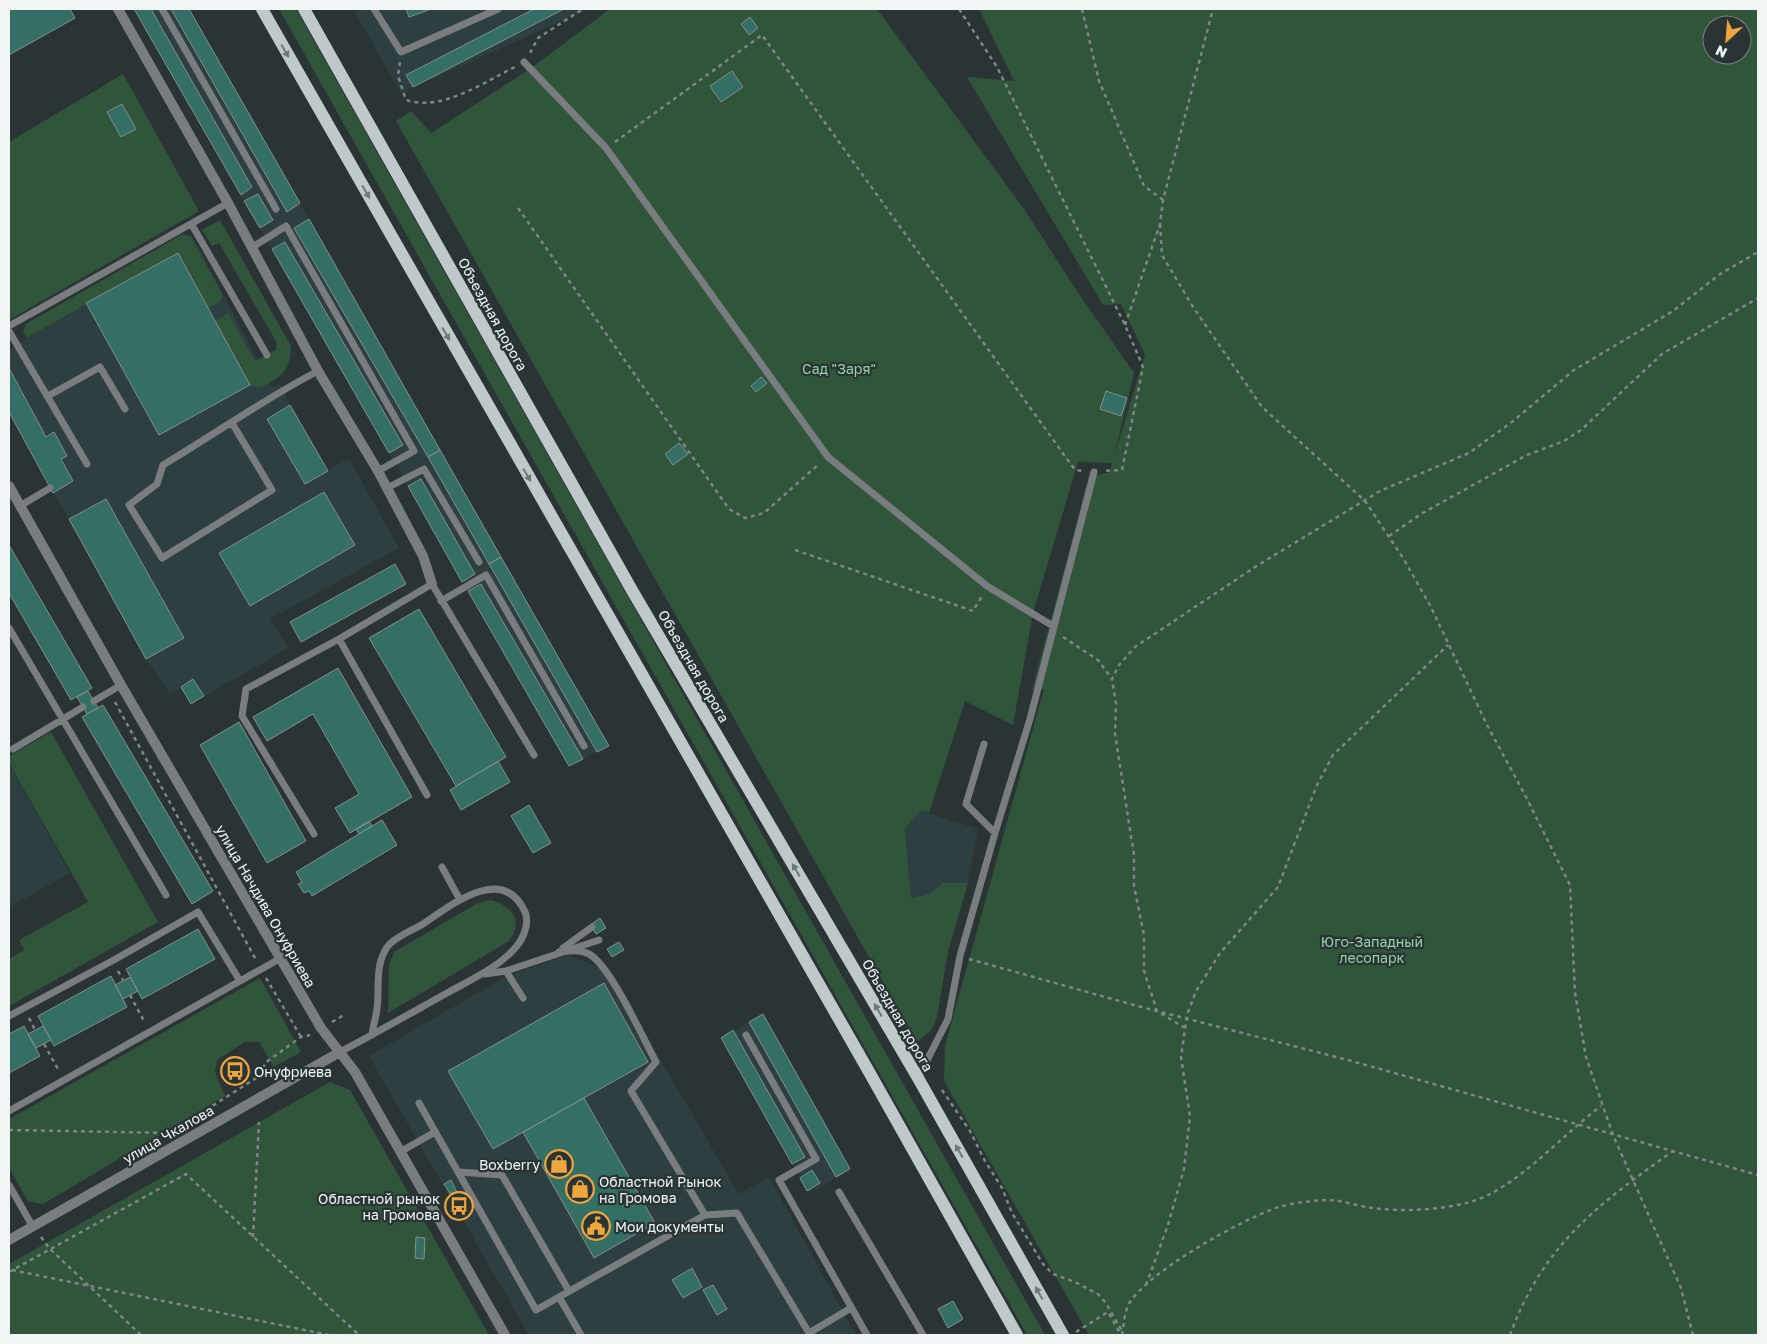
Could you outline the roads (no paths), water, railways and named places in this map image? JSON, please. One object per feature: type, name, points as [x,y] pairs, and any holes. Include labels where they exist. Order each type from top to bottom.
[{"type":"main road","points":[[262,9],[858,1052],[1017,1335]]},
{"type":"main road","name":"Объездная дорога","points":[[304,9],[633,592],[918,1078],[1063,1335]]},
{"type":"street","points":[[118,9],[228,203],[318,371],[378,471],[423,556],[432,584]]},
{"type":"street","name":"улица Начдива Онуфриева","points":[[9,486],[121,685],[321,1028],[355,1072],[505,1335]]},
{"type":"street","name":"улица Чкалова","points":[[9,1240],[340,1052]]},
{"type":"lane","points":[[162,9],[276,209]]},
{"type":"lane","points":[[374,9],[401,52],[498,9]]},
{"type":"lane","points":[[524,62],[606,148],[828,457],[987,586],[1053,626]]},
{"type":"lane","points":[[9,326],[192,225],[228,203]]},
{"type":"lane","points":[[192,225],[267,355]]},
{"type":"lane","points":[[251,248],[286,226],[414,450],[378,471]]},
{"type":"lane","points":[[9,331],[87,464]]},
{"type":"lane","points":[[48,396],[100,367],[125,409]]},
{"type":"lane","points":[[232,424],[272,490],[162,558],[129,505],[157,484],[163,465],[232,424],[282,389],[318,371]]},
{"type":"lane","points":[[387,488],[424,469],[479,562]]},
{"type":"lane","points":[[918,1078],[948,1019],[960,956],[1030,719],[1094,472]]},
{"type":"lane","points":[[20,506],[50,488]]},
{"type":"lane","points":[[442,601],[486,575],[584,746]]},
{"type":"lane","points":[[314,834],[242,716],[246,689],[339,639],[432,584],[534,755]]},
{"type":"lane","points":[[9,628],[166,895]]},
{"type":"lane","points":[[339,639],[427,795]]},
{"type":"lane","points":[[94,701],[121,685]]},
{"type":"lane","points":[[13,749],[83,707]]},
{"type":"lane","points":[[984,744],[966,804],[995,833]]},
{"type":"lane","points":[[442,867],[460,900]]},
{"type":"lane","points":[[340,1052],[372,1035],[482,974],[502,960],[517,946],[525,931],[527,917],[521,904],[511,894],[495,889],[481,890],[460,900],[388,946],[378,970],[377,1008],[372,1035]]},
{"type":"lane","points":[[9,1016],[198,912],[240,981]]},
{"type":"lane","points":[[559,952],[592,927]]},
{"type":"lane","points":[[482,974],[506,971],[599,940]]},
{"type":"lane","points":[[559,952],[580,951],[589,954],[603,966],[652,1053],[656,1062],[631,1091],[705,1216]]},
{"type":"lane","points":[[9,1111],[281,958]]},
{"type":"lane","points":[[506,971],[523,998]]},
{"type":"lane","points":[[746,1035],[816,1160],[779,1180],[867,1335]]},
{"type":"lane","points":[[419,1103],[536,1310],[705,1216],[737,1213],[809,1333],[851,1308]]},
{"type":"lane","points":[[400,1152],[435,1132]]},
{"type":"lane","points":[[458,1172],[502,1175],[569,1292]]},
{"type":"lane","points":[[9,1185],[33,1227]]},
{"type":"lane","points":[[838,1192],[924,1335]]},
{"type":"lane","points":[[559,1297],[581,1335]]},
{"type":"place","name":"Онуфриева","points":[[235,1071]]},
{"type":"place","name":"Boxberry","points":[[559,1164]]},
{"type":"place","name":"Областной Рынок на Громова","points":[[580,1189]]},
{"type":"place","name":"Областной рынок на Громова","points":[[459,1206]]},
{"type":"place","name":"Мои документы","points":[[596,1226]]},
{"type":"park label","name":"Сад \"Заря\"","points":[[839,368]]},
{"type":"park label","name":"Юго-Западный лесопарк","points":[[1372,950]]}]
